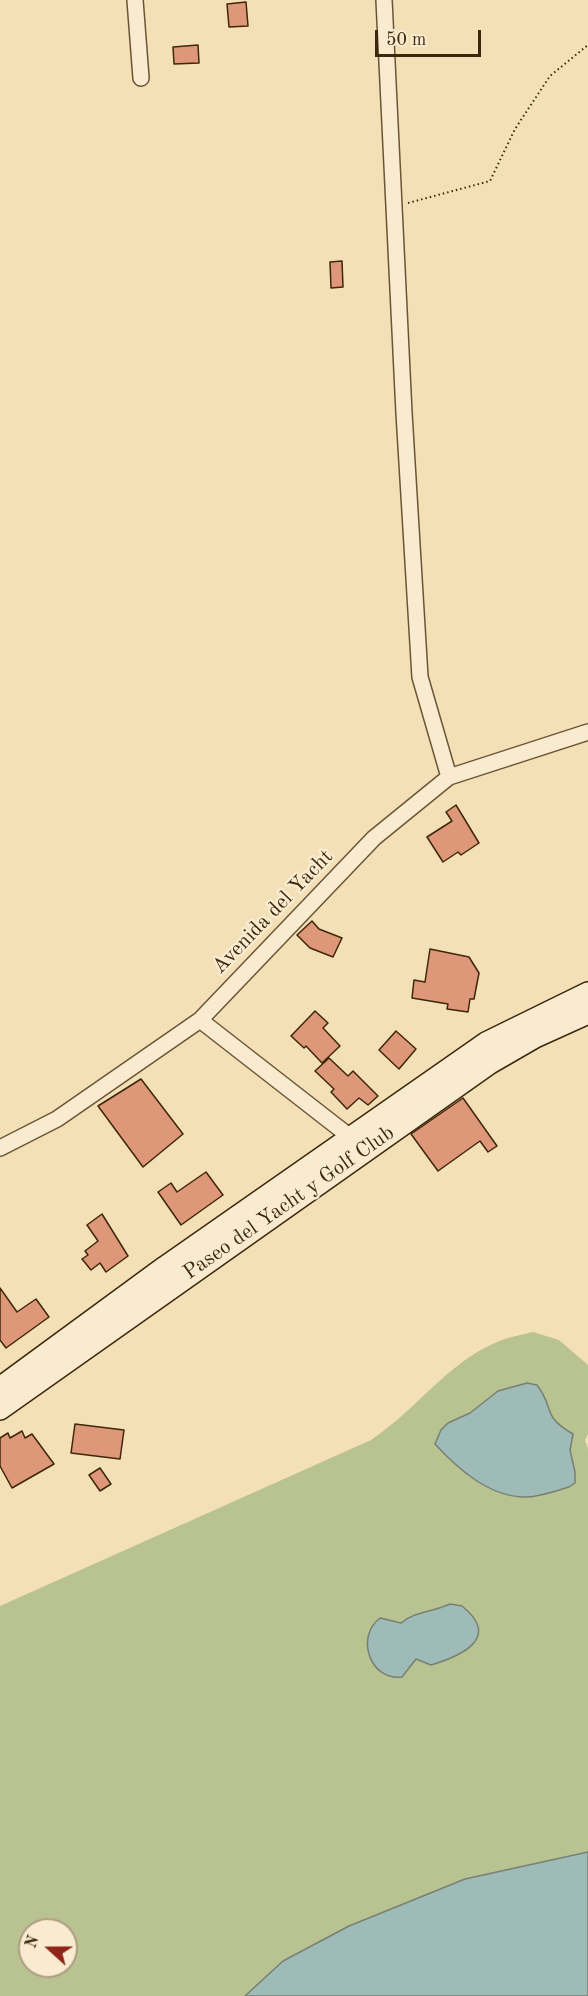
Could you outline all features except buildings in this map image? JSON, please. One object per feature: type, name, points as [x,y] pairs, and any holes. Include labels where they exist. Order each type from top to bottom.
[{"type":"main road","name":"Paseo del Yacht y Golf Club","points":[[0,1409],[358,1143],[486,1043],[588,993]]},
{"type":"main road","name":"Paseo del Yacht y Golf Club","points":[[0,1388],[165,1268],[358,1143],[535,1037],[588,1013]]},
{"type":"street","points":[[135,0],[141,78]]},
{"type":"street","points":[[384,0],[393,207],[420,677],[449,777]]},
{"type":"street","name":"Avenida del Yacht","points":[[0,1148],[57,1119],[200,1020],[374,838],[449,777],[588,732]]},
{"type":"street","points":[[200,1020],[358,1143]]},
{"type":"path","points":[[393,207],[490,181],[515,129],[550,76],[588,45]]},
{"type":"green space","points":[[533,1332],[559,1340],[588,1365],[588,1434],[585,1440],[588,1449],[588,1852],[465,1879],[349,1926],[283,1961],[245,1996],[0,1996],[0,1606],[371,1440],[462,1362],[479,1351],[510,1337]]},
{"type":"water","points":[[527,1383],[537,1385],[552,1417],[573,1434],[570,1450],[575,1483],[546,1494],[522,1497],[485,1486],[463,1471],[435,1444],[441,1430],[448,1423],[470,1413],[498,1391]]},
{"type":"water","points":[[450,1604],[462,1606],[473,1617],[478,1627],[478,1636],[465,1651],[431,1665],[416,1659],[402,1677],[391,1676],[374,1665],[370,1656],[368,1636],[372,1626],[380,1618],[401,1623],[412,1616]]},
{"type":"water","points":[[588,1852],[588,1996],[245,1996],[283,1961],[349,1926],[465,1879]]}]
